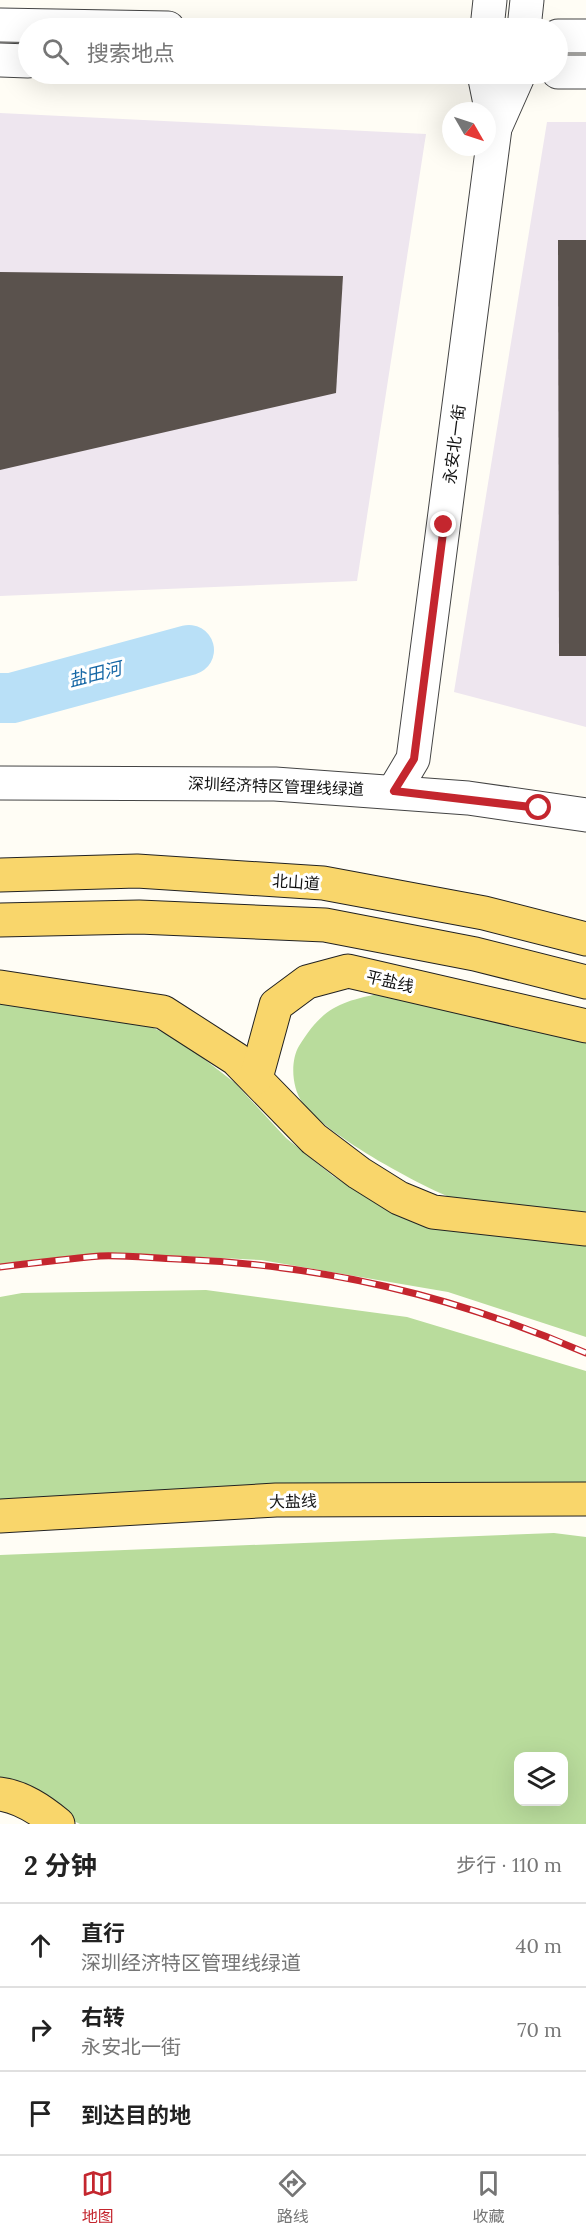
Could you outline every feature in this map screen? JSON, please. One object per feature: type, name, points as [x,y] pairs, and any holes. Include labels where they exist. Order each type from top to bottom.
[{"type":"main road","name":"北山道","points":[[0,875],[137,871],[323,883],[484,913],[586,939]]},
{"type":"main road","points":[[0,920],[139,918],[325,925],[475,954],[586,982]]},
{"type":"main road","name":"平盐线","points":[[256,1078],[276,1005],[307,982],[348,971],[586,1026]]},
{"type":"main road","points":[[0,987],[163,1012],[236,1059],[314,1139],[359,1173],[399,1198],[433,1212],[586,1229]]},
{"type":"main road","name":"大盐线","points":[[0,1516],[276,1500],[586,1499]]},
{"type":"main road","points":[[0,1794],[11,1795],[42,1810],[58,1824]]},
{"type":"street","points":[[488,18],[490,0]]},
{"type":"street","points":[[525,18],[527,0]]},
{"type":"street","points":[[0,25],[18,25]]},
{"type":"street","points":[[568,36],[586,36]]},
{"type":"street","points":[[0,60],[18,61]]},
{"type":"street","points":[[568,72],[586,72]]},
{"type":"street","name":"永安北一街","points":[[486,84],[490,102]]},
{"type":"street","name":"永安北一街","points":[[496,126],[515,84]]},
{"type":"street","name":"永安北一街","points":[[394,791],[414,759],[491,156]]},
{"type":"street","name":"深圳经济特区管理线绿道","points":[[0,783],[275,784],[468,798],[586,814]]},
{"type":"shaded area","points":[[0,113],[426,134],[357,581],[0,596]]},
{"type":"shaded area","points":[[547,122],[586,122],[586,727],[454,692]]},
{"type":"green space","points":[[384,993],[586,1037],[586,1224],[495,1211],[451,1198],[379,1161],[354,1145],[332,1130],[302,1102],[294,1082],[294,1059],[299,1046],[316,1022],[334,1008],[345,1003]]},
{"type":"green space","points":[[0,1000],[124,1014],[181,1041],[235,1083],[286,1138],[333,1176],[377,1204],[428,1222],[586,1245],[586,1337],[448,1292],[261,1260],[118,1253],[0,1268]]},
{"type":"green space","points":[[206,1290],[407,1317],[586,1371],[586,1505],[0,1524],[0,1297],[22,1293]]},
{"type":"green space","points":[[554,1533],[586,1537],[586,1824],[80,1824],[49,1809],[0,1807],[0,1555]]},
{"type":"building","points":[[558,240],[586,240],[586,656],[559,656]]},
{"type":"building","points":[[0,272],[343,276],[336,393],[0,470]]},
{"type":"waterway","name":"盐田河","points":[[0,698],[12,698],[189,650]]},
{"type":"railway","points":[[0,1267],[109,1256],[231,1262],[284,1268],[386,1286],[436,1299],[486,1315],[586,1353]]},
{"type":"route","points":[[444,525],[414,759],[394,791],[539,808]]}]
